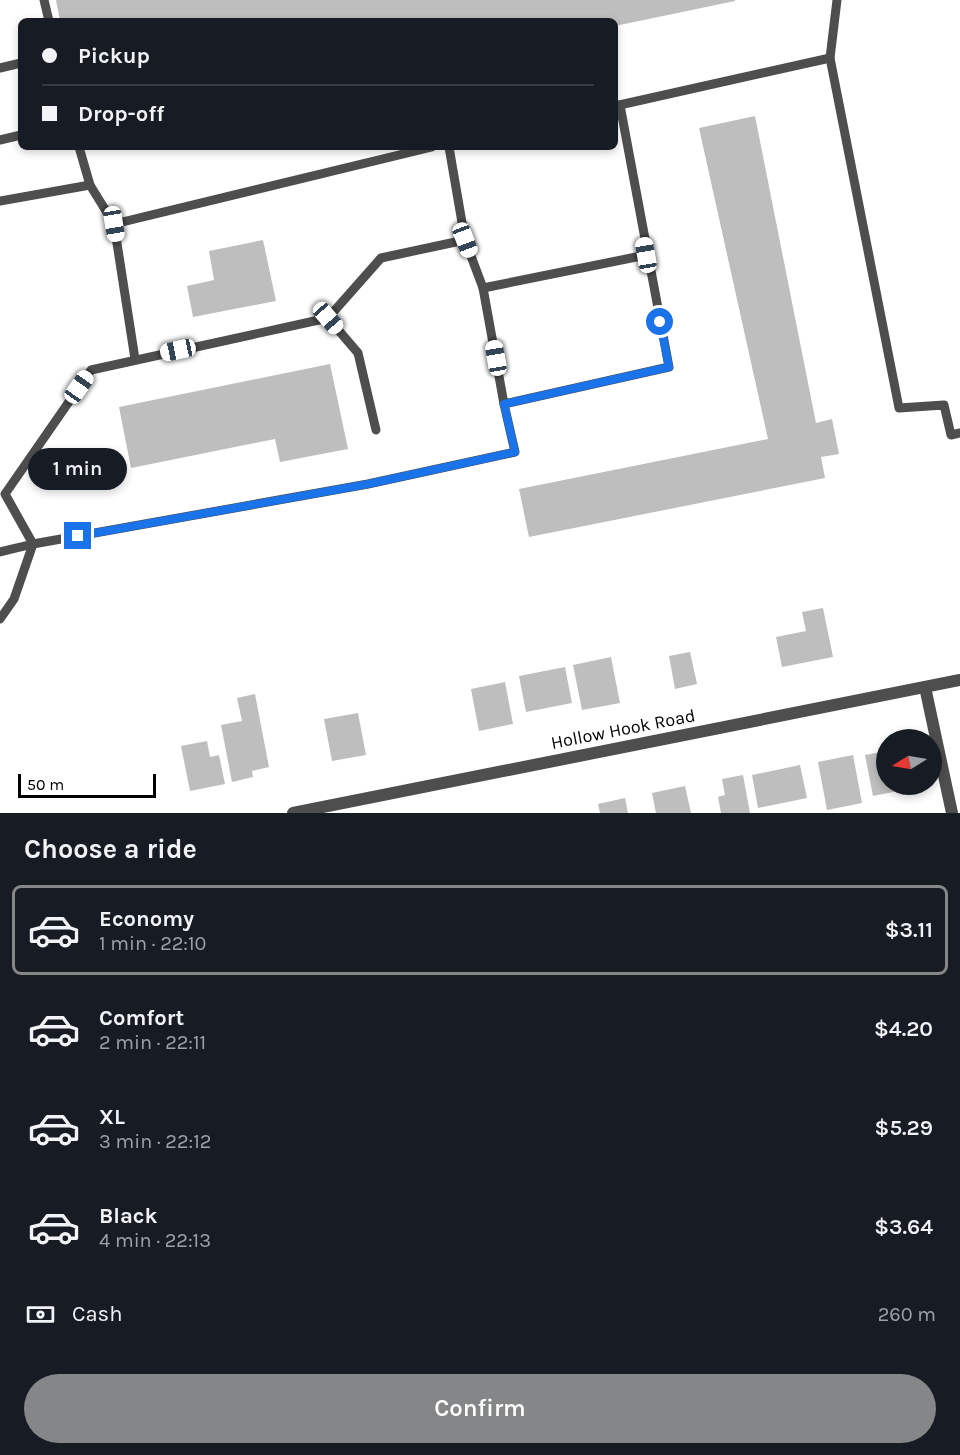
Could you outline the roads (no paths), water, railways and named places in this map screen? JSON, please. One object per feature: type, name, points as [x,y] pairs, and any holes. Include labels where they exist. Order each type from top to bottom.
[{"type":"street","name":"Hollow Hook Road","points":[[293,813],[960,680]]},
{"type":"street","points":[[925,687],[952,813]]},
{"type":"lane","points":[[44,0],[47,18]]},
{"type":"lane","points":[[837,0],[830,58],[899,408],[944,405],[951,435],[960,433]]},
{"type":"lane","points":[[618,106],[830,58]]},
{"type":"lane","points":[[0,68],[18,64]]},
{"type":"lane","points":[[504,404],[669,367],[618,111]]},
{"type":"lane","points":[[0,140],[18,136]]},
{"type":"lane","points":[[80,150],[90,185],[114,224],[135,359]]},
{"type":"lane","points":[[114,224],[420,150]]},
{"type":"lane","points":[[0,552],[33,544],[368,484],[515,452],[483,288],[465,240],[450,150]]},
{"type":"lane","points":[[0,201],[90,185]]},
{"type":"lane","points":[[0,619],[14,599],[33,544],[5,494],[91,370],[328,318],[381,258],[465,240]]},
{"type":"lane","points":[[483,288],[646,255]]},
{"type":"lane","points":[[328,318],[358,353],[376,430]]}]
